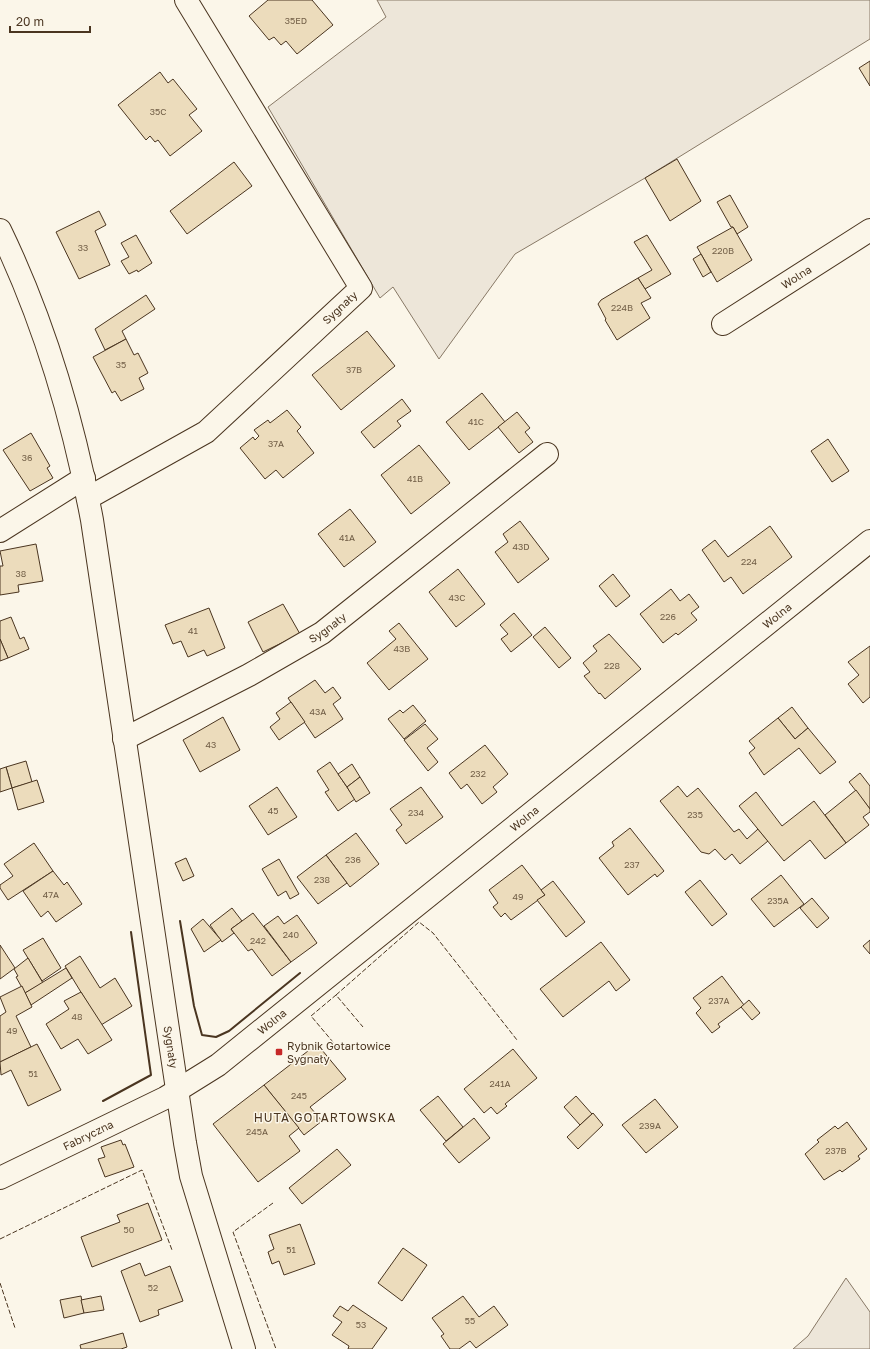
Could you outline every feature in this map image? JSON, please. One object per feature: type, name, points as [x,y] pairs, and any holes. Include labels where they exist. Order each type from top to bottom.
[{"type":"street","name":"Sygnały","points":[[86,488],[206,432],[361,288],[186,0]]},
{"type":"street","name":"Sygnały","points":[[0,230],[43,328],[70,419],[86,488],[191,1176],[244,1349]]},
{"type":"street","name":"Wolna","points":[[723,324],[870,230]]},
{"type":"street","name":"Sygnały","points":[[124,739],[249,675],[322,633],[547,454]]},
{"type":"street","points":[[0,531],[86,488]]},
{"type":"street","name":"Wolna","points":[[177,1091],[222,1062],[870,541]]},
{"type":"street","name":"Fabryczna","points":[[0,1178],[177,1091]]},
{"type":"shaded area","points":[[377,0],[870,0],[870,39],[645,178],[515,254],[439,359],[393,287],[380,298],[268,107],[386,17]]},
{"type":"shaded area","points":[[846,1278],[870,1312],[870,1349],[793,1349],[808,1336]]},
{"type":"building","points":[[268,0],[312,0],[333,25],[297,54],[286,41],[281,45],[274,37],[269,40],[249,16]]},
{"type":"building","points":[[870,61],[870,86],[859,68]]},
{"type":"building","points":[[160,72],[168,83],[173,79],[197,109],[189,115],[202,131],[170,156],[158,140],[155,142],[150,136],[146,140],[118,105]]},
{"type":"building","points":[[677,159],[701,201],[670,221],[645,178]]},
{"type":"building","points":[[234,162],[252,186],[187,234],[170,211]]},
{"type":"building","points":[[730,195],[748,227],[737,234],[733,227],[731,227],[717,202]]},
{"type":"building","points":[[99,211],[106,225],[95,231],[110,265],[79,279],[56,232]]},
{"type":"building","points":[[733,227],[752,260],[717,282],[697,247]]},
{"type":"building","points":[[136,235],[152,263],[138,272],[137,270],[129,274],[121,261],[129,257],[121,243]]},
{"type":"building","points":[[647,235],[671,274],[645,289],[638,278],[652,270],[634,242]]},
{"type":"building","points":[[701,254],[711,272],[703,277],[693,259]]},
{"type":"building","points":[[638,278],[651,298],[641,303],[650,318],[617,340],[605,320],[606,319],[598,304],[601,300]]},
{"type":"building","points":[[146,295],[155,309],[122,331],[126,339],[105,350],[95,329]]},
{"type":"building","points":[[367,331],[395,366],[341,410],[312,375]]},
{"type":"building","points":[[126,339],[134,355],[138,353],[148,373],[139,378],[144,389],[121,401],[115,391],[112,393],[93,357]]},
{"type":"building","points":[[482,393],[505,422],[469,450],[446,422]]},
{"type":"building","points":[[402,399],[411,411],[397,421],[401,426],[374,448],[361,432]]},
{"type":"building","points":[[287,410],[301,427],[297,431],[314,453],[283,478],[276,470],[265,479],[240,448],[253,437],[255,440],[259,436],[254,430],[268,420],[270,423]]},
{"type":"building","points":[[517,412],[530,428],[525,432],[533,442],[519,453],[498,427]]},
{"type":"building","points":[[31,433],[50,466],[47,468],[53,478],[30,491],[3,450]]},
{"type":"building","points":[[828,439],[849,471],[832,482],[811,451]]},
{"type":"building","points":[[419,445],[450,483],[411,514],[381,475]]},
{"type":"building","points":[[350,509],[376,542],[344,567],[318,534]]},
{"type":"building","points":[[520,521],[549,559],[518,583],[495,552],[508,542],[503,534]]},
{"type":"building","points":[[770,526],[792,557],[743,594],[731,577],[724,582],[702,550],[715,540],[728,557]]},
{"type":"building","points":[[36,544],[43,581],[18,585],[19,592],[0,595],[0,566],[3,566],[0,551]]},
{"type":"building","points":[[458,569],[485,604],[456,627],[429,592]]},
{"type":"building","points":[[613,574],[630,596],[616,607],[599,586]]},
{"type":"building","points":[[671,589],[680,601],[689,594],[699,607],[691,613],[697,620],[678,635],[676,633],[663,643],[640,614]]},
{"type":"building","points":[[283,604],[300,634],[263,652],[248,622]]},
{"type":"building","points":[[209,608],[225,648],[207,656],[204,650],[188,657],[181,641],[173,644],[165,625]]},
{"type":"building","points":[[514,613],[532,635],[511,652],[501,639],[508,634],[500,625]]},
{"type":"building","points":[[11,617],[20,639],[24,637],[29,649],[8,658],[0,639],[0,621]]},
{"type":"building","points":[[399,623],[428,659],[389,690],[367,663],[396,639],[389,631]]},
{"type":"building","points":[[545,627],[571,658],[559,668],[533,637]]},
{"type":"building","points":[[609,634],[641,669],[605,699],[584,676],[590,672],[583,663],[597,651],[593,646]]},
{"type":"building","points":[[0,639],[8,658],[0,661]]},
{"type":"building","points":[[870,646],[870,697],[863,703],[848,684],[859,675],[848,662]]},
{"type":"building","points":[[315,680],[325,693],[333,687],[341,698],[333,704],[343,719],[315,738],[288,698]]},
{"type":"building","points":[[291,702],[305,722],[279,740],[270,727],[280,719],[276,713]]},
{"type":"building","points":[[413,705],[426,721],[404,739],[388,719],[400,710],[403,713]]},
{"type":"building","points":[[792,707],[808,728],[795,739],[778,718]]},
{"type":"building","points":[[223,717],[240,750],[200,772],[183,740]]},
{"type":"building","points":[[778,718],[795,739],[808,728],[836,762],[820,774],[799,748],[764,775],[749,753],[755,748],[749,741]]},
{"type":"building","points":[[425,724],[438,739],[427,748],[438,762],[428,771],[404,740]]},
{"type":"building","points":[[485,745],[508,774],[493,787],[497,792],[482,804],[467,784],[461,789],[449,773]]},
{"type":"building","points":[[26,761],[32,782],[12,788],[6,767]]},
{"type":"building","points":[[330,762],[355,799],[338,811],[325,792],[329,790],[317,771]]},
{"type":"building","points":[[352,764],[360,777],[347,787],[338,774]]},
{"type":"building","points":[[6,767],[12,788],[0,792],[0,769]]},
{"type":"building","points":[[860,773],[870,786],[870,809],[849,782]]},
{"type":"building","points":[[360,777],[370,793],[356,802],[347,787]]},
{"type":"building","points":[[37,780],[44,802],[18,810],[12,788]]},
{"type":"building","points":[[678,786],[687,797],[698,788],[734,832],[739,829],[747,839],[758,829],[768,841],[740,864],[732,854],[725,860],[715,849],[709,854],[701,852],[660,801]]},
{"type":"building","points":[[277,787],[297,817],[268,835],[249,806]]},
{"type":"building","points":[[421,787],[443,817],[406,844],[396,830],[402,825],[390,809]]},
{"type":"building","points":[[856,790],[870,809],[870,812],[863,817],[869,825],[846,843],[825,815]]},
{"type":"building","points":[[756,792],[782,826],[814,801],[846,843],[825,859],[810,840],[784,861],[739,806]]},
{"type":"building","points":[[630,828],[664,871],[657,877],[655,874],[628,895],[599,858],[614,846],[612,842]]},
{"type":"building","points":[[356,833],[379,864],[350,887],[326,855]]},
{"type":"building","points":[[34,843],[53,871],[8,900],[0,888],[0,885],[13,876],[4,864]]},
{"type":"building","points":[[326,855],[347,883],[318,904],[297,877]]},
{"type":"building","points":[[186,858],[194,876],[183,881],[175,863]]},
{"type":"building","points":[[279,859],[299,894],[290,899],[286,891],[278,896],[262,869]]},
{"type":"building","points":[[522,865],[545,895],[511,920],[505,913],[501,917],[493,907],[498,903],[489,890]]},
{"type":"building","points":[[53,871],[64,885],[67,882],[82,904],[56,922],[48,911],[41,917],[23,891]]},
{"type":"building","points":[[781,875],[804,904],[774,927],[751,899]]},
{"type":"building","points":[[700,880],[727,914],[712,926],[685,892]]},
{"type":"building","points":[[553,881],[585,922],[566,937],[537,900],[545,895],[541,890]]},
{"type":"building","points":[[812,898],[829,918],[817,928],[800,908]]},
{"type":"building","points":[[232,908],[242,921],[231,929],[234,933],[222,942],[210,925]]},
{"type":"building","points":[[253,913],[291,962],[272,976],[252,949],[248,951],[231,929]]},
{"type":"building","points":[[297,915],[317,943],[291,962],[264,926],[278,916],[284,924]]},
{"type":"building","points":[[203,919],[221,940],[204,952],[191,929]]},
{"type":"building","points":[[43,938],[61,968],[42,981],[23,950]]},
{"type":"building","points":[[870,940],[870,954],[863,946]]},
{"type":"building","points":[[601,942],[630,980],[616,991],[609,981],[563,1017],[540,989]]},
{"type":"building","points":[[0,945],[15,968],[0,979]]},
{"type":"building","points":[[80,956],[100,988],[115,978],[132,1006],[101,1025],[65,966]]},
{"type":"building","points":[[28,958],[43,983],[25,993],[16,977],[18,976],[14,969]]},
{"type":"building","points":[[66,968],[72,978],[31,1005],[25,993]]},
{"type":"building","points":[[722,976],[744,1005],[718,1024],[720,1027],[712,1033],[696,1013],[701,1008],[693,998]]},
{"type":"building","points":[[22,986],[32,1007],[16,1016],[31,1047],[0,1062],[0,1016],[6,1012],[0,997]]},
{"type":"building","points":[[81,992],[112,1040],[88,1054],[78,1039],[61,1049],[46,1024],[69,1009],[64,1001]]},
{"type":"building","points":[[749,1000],[760,1013],[752,1020],[741,1007]]},
{"type":"building","points":[[37,1044],[61,1090],[28,1106],[11,1070],[1,1075],[0,1062]]},
{"type":"building","points":[[317,1044],[346,1079],[310,1107],[322,1121],[304,1135],[264,1085]]},
{"type":"building","points":[[513,1049],[537,1078],[505,1104],[507,1106],[497,1114],[491,1107],[484,1113],[464,1089]]},
{"type":"building","points":[[264,1085],[299,1128],[289,1136],[300,1151],[258,1182],[213,1124]]},
{"type":"building","points":[[438,1096],[463,1127],[446,1141],[420,1110]]},
{"type":"building","points":[[576,1096],[592,1114],[580,1125],[564,1107]]},
{"type":"building","points":[[655,1099],[678,1127],[646,1153],[622,1125]]},
{"type":"building","points":[[593,1113],[603,1125],[578,1149],[567,1137]]},
{"type":"building","points":[[474,1118],[490,1138],[459,1163],[443,1144]]},
{"type":"building","points":[[847,1122],[867,1149],[858,1156],[860,1159],[842,1172],[840,1170],[824,1180],[805,1154],[819,1142],[817,1140],[835,1126],[838,1129]]},
{"type":"building","points":[[121,1140],[123,1145],[125,1144],[134,1167],[105,1177],[98,1159],[105,1157],[101,1147]]},
{"type":"building","points":[[337,1149],[351,1165],[302,1204],[289,1188]]},
{"type":"building","points":[[148,1203],[162,1240],[92,1267],[81,1237],[120,1222],[117,1215]]},
{"type":"building","points":[[300,1224],[315,1264],[284,1275],[279,1261],[272,1264],[268,1252],[274,1249],[269,1235]]},
{"type":"building","points":[[403,1248],[427,1265],[402,1301],[378,1283]]},
{"type":"building","points":[[140,1263],[145,1276],[170,1266],[183,1301],[158,1310],[159,1315],[140,1322],[121,1271]]},
{"type":"building","points":[[81,1296],[84,1313],[64,1318],[60,1300]]},
{"type":"building","points":[[101,1296],[104,1310],[84,1313],[81,1300]]},
{"type":"building","points":[[463,1296],[479,1317],[494,1306],[508,1325],[476,1348],[470,1341],[459,1349],[450,1349],[441,1336],[444,1334],[432,1318]]},
{"type":"building","points":[[353,1305],[387,1328],[372,1349],[348,1349],[349,1346],[332,1335],[342,1322],[333,1316],[340,1306],[348,1311]]},
{"type":"building","points":[[123,1333],[127,1347],[121,1349],[81,1349],[80,1345]]},
{"type":"fence","points":[[336,995],[419,922],[433,933],[517,1040]]},
{"type":"fence","points":[[338,1048],[311,1016],[336,995],[363,1027]]},
{"type":"fence","points":[[0,1239],[142,1170],[172,1250]]},
{"type":"fence","points":[[273,1203],[233,1232],[276,1349]]},
{"type":"fence","points":[[0,1283],[15,1328]]},
{"type":"wall","points":[[180,921],[194,1006],[202,1035],[216,1037],[229,1031],[300,973]]},
{"type":"wall","points":[[103,1101],[151,1075],[131,932]]},
{"type":"place","name":"Rybnik Gotartowice Sygnały","points":[[279,1052]]},
{"type":"district","name":"HUTA GOTARTOWSKA","points":[[325,1118]]}]
